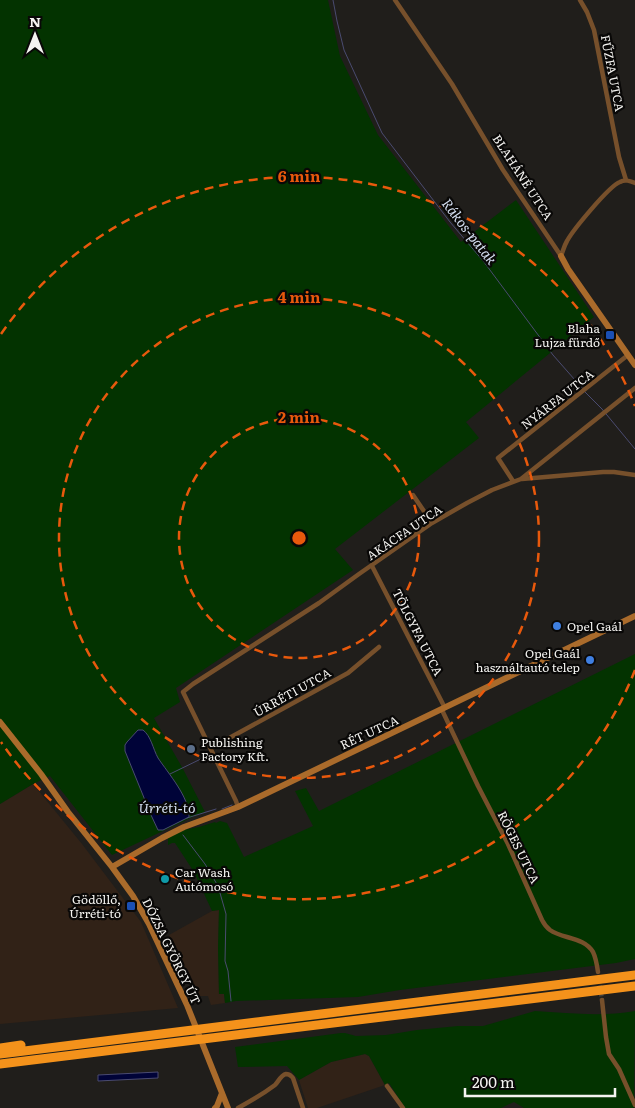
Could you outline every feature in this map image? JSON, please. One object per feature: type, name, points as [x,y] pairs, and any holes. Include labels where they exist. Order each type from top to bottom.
[{"type":"highway","points":[[0,1054],[635,975]]},
{"type":"highway","points":[[0,1064],[635,986]]},
{"type":"highway","points":[[0,1048],[26,1045],[79,1044]]},
{"type":"highway","points":[[0,1070],[37,1064],[67,1056]]},
{"type":"street","name":"BLAHÁNÉ UTCA","points":[[395,0],[452,84],[503,170],[568,269],[635,365]]},
{"type":"street","name":"FŰZFA UTCA","points":[[580,0],[594,30],[619,157],[626,180]]},
{"type":"street","points":[[561,256],[566,242],[587,214],[611,188],[626,180],[635,183]]},
{"type":"street","name":"NYÁRFA UTCA","points":[[513,481],[498,458],[628,355]]},
{"type":"street","name":"AKÁCFA UTCA","points":[[210,748],[183,692],[192,684],[319,603],[432,523],[477,498],[521,479],[635,388]]},
{"type":"street","points":[[521,479],[603,472],[635,475]]},
{"type":"street","points":[[413,495],[432,523]]},
{"type":"street","name":"TÖLGYFA UTCA","points":[[372,566],[444,709]]},
{"type":"street","name":"RÉT UTCA","points":[[112,866],[184,827],[238,807],[635,616]]},
{"type":"street","name":"ÚRRÉTI UTCA","points":[[210,748],[348,673],[379,647]]},
{"type":"street","name":"RÖGES UTCA","points":[[444,709],[542,920],[550,930],[581,942],[589,948],[596,958],[598,972]]},
{"type":"street","name":"DÓZSA GYÖRGY ÚT","points":[[0,722],[68,812],[112,866],[133,896],[149,924],[187,1005],[228,1108]]},
{"type":"street","points":[[210,748],[238,807]]},
{"type":"street","points":[[602,1000],[609,1054],[619,1069],[635,1105]]},
{"type":"street","points":[[238,1108],[253,1101],[286,1074],[293,1078],[302,1108]]},
{"type":"street","points":[[388,1086],[403,1108]]},
{"type":"street","points":[[215,1108],[222,1093]]},
{"type":"shaded area","points":[[33,784],[82,844],[141,922],[178,1008],[0,1024],[0,804]]},
{"type":"shaded area","points":[[219,910],[219,994],[224,994],[225,1003],[211,1005],[208,996],[196,996],[169,935],[212,911]]},
{"type":"shaded area","points":[[365,1054],[369,1056],[385,1085],[317,1108],[308,1108],[299,1080],[331,1062]]},
{"type":"green space","points":[[0,0],[328,0],[340,56],[378,135],[461,242],[516,200],[594,317],[466,422],[479,438],[335,549],[353,570],[176,688],[180,702],[154,718],[205,812],[112,855],[50,776],[0,804]]},
{"type":"green space","points":[[635,654],[635,959],[358,997],[236,1001],[225,1003],[224,994],[219,994],[219,910],[212,911],[194,872],[175,843],[168,845],[168,838],[183,830],[220,821],[227,823],[244,857],[313,826],[295,791],[306,788],[319,811]]},
{"type":"green space","points":[[535,1011],[598,1014],[635,1011],[634,1108],[524,1108],[514,1102],[501,1108],[405,1108],[389,1083],[385,1085],[369,1056],[365,1054],[331,1062],[299,1080],[287,1066],[238,1067],[235,1047],[341,1033],[356,1036],[386,1035],[458,1026],[483,1026]]},
{"type":"water","name":"Úrréti-tó","points":[[138,730],[143,730],[148,736],[158,758],[182,794],[188,810],[189,817],[163,830],[158,830],[125,751],[125,745]]},
{"type":"water","points":[[158,1072],[158,1078],[98,1081],[98,1075]]},
{"type":"waterway","name":"Rákos-patak","points":[[333,0],[344,50],[382,133],[450,222],[484,262],[553,355],[582,388]]},
{"type":"waterway","name":"Rákos-patak","points":[[584,391],[602,409],[635,449]]},
{"type":"waterway","points":[[170,774],[207,756]]},
{"type":"waterway","points":[[222,809],[232,805]]},
{"type":"waterway","points":[[187,818],[216,809]]},
{"type":"waterway","points":[[183,835],[205,864],[218,886],[226,914],[225,961],[231,1001]]},
{"type":"tunnel","points":[[599,979],[602,1000]]},
{"type":"place","name":"Blaha Lujza fürdő","points":[[610,335]]},
{"type":"place","name":"Opel Gaál","points":[[557,626]]},
{"type":"place","name":"Opel Gaál használtautó telep","points":[[590,660]]},
{"type":"place","name":"Publishing Factory Kft.","points":[[191,749]]},
{"type":"place","name":"Car Wash Autómosó","points":[[165,879]]},
{"type":"place","name":"Gödöllő, Úrréti-tó","points":[[131,906]]}]
